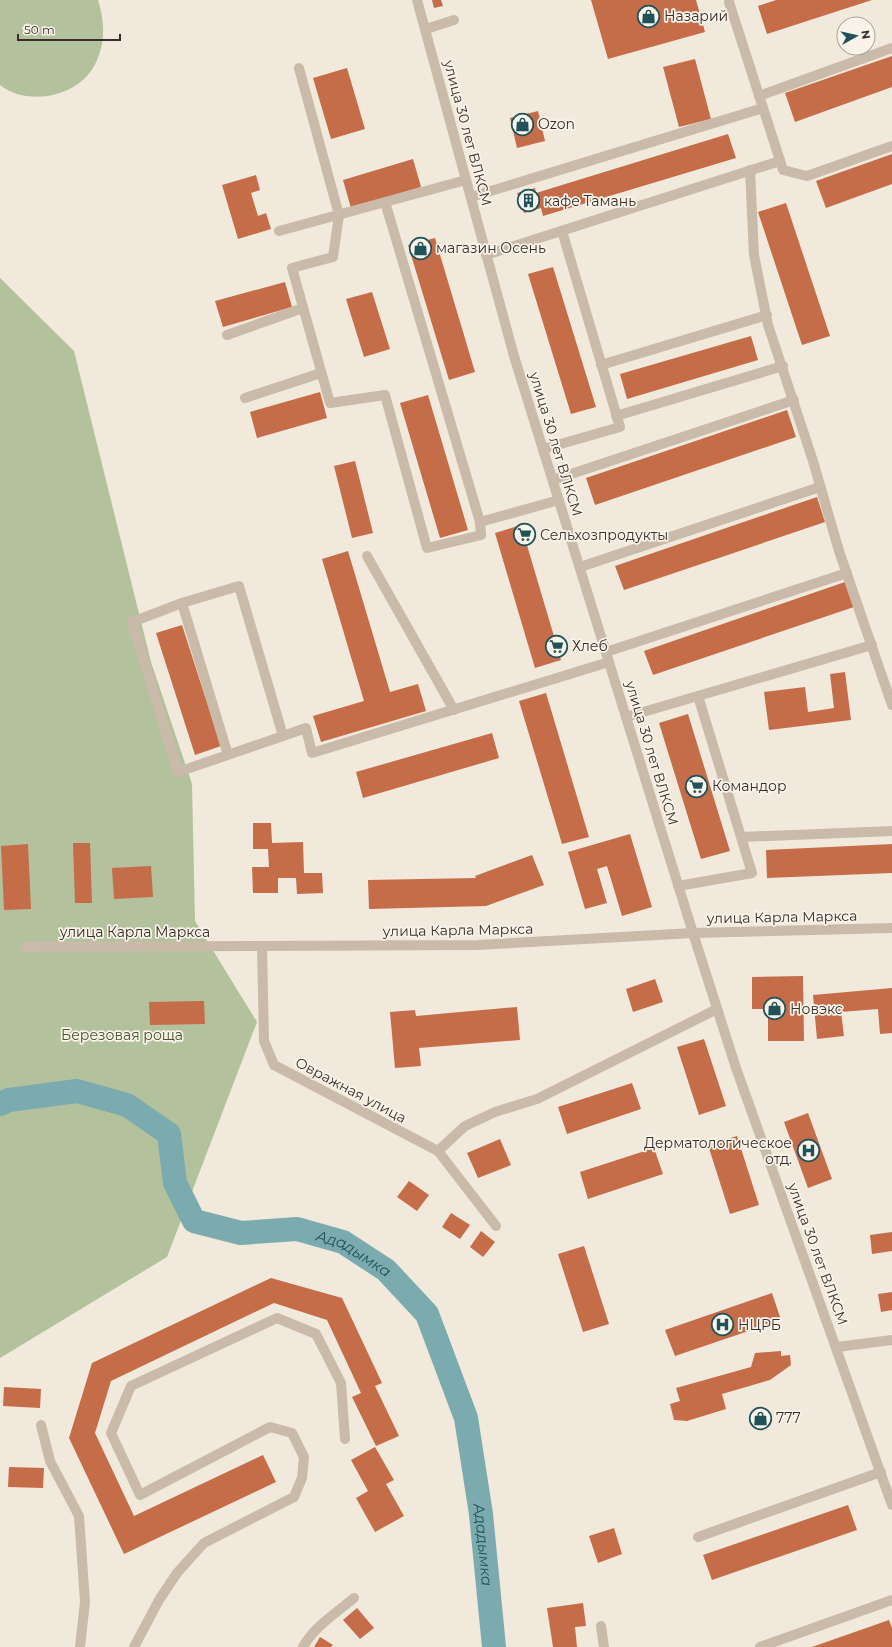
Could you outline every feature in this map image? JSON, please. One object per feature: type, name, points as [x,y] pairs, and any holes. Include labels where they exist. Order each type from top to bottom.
[{"type":"street","name":"улица 30 лет ВЛКСМ","points":[[417,0],[514,356],[678,886],[736,1068],[837,1347],[892,1505]]},
{"type":"street","points":[[731,1],[783,170],[807,176],[892,146]]},
{"type":"street","points":[[426,29],[454,20]]},
{"type":"street","points":[[759,96],[892,48]]},
{"type":"street","points":[[299,68],[339,215],[333,257],[292,268],[330,403],[384,395],[427,548],[481,535],[480,522],[385,202]]},
{"type":"street","points":[[471,197],[763,108]]},
{"type":"street","points":[[486,255],[780,161]]},
{"type":"street","points":[[750,170],[754,255],[767,315],[847,573],[892,704]]},
{"type":"street","points":[[279,231],[466,180]]},
{"type":"street","points":[[544,449],[620,427],[562,231]]},
{"type":"street","points":[[227,335],[303,308]]},
{"type":"street","points":[[601,365],[767,315]]},
{"type":"street","points":[[616,416],[783,366]]},
{"type":"street","points":[[245,398],[321,373]]},
{"type":"street","points":[[553,480],[794,400]]},
{"type":"street","points":[[580,567],[820,487]]},
{"type":"street","points":[[480,522],[559,500]]},
{"type":"street","points":[[367,556],[454,710]]},
{"type":"street","points":[[606,652],[847,573]]},
{"type":"street","points":[[283,736],[239,586],[182,603],[132,622],[178,772],[228,754],[283,736],[306,728],[312,754],[609,662]]},
{"type":"street","points":[[182,603],[228,754]]},
{"type":"street","points":[[626,717],[872,645]]},
{"type":"street","points":[[678,886],[752,873],[698,696]]},
{"type":"street","points":[[742,837],[892,831]]},
{"type":"street","name":"улица Карла Маркса","points":[[25,947],[478,945],[693,933],[892,928]]},
{"type":"street","name":"Овражная улица","points":[[262,946],[264,1041],[274,1065],[438,1151],[496,1226]]},
{"type":"street","points":[[438,1151],[465,1126],[495,1112],[537,1099],[717,1009]]},
{"type":"street","points":[[134,1647],[159,1600],[177,1573],[204,1543],[294,1497],[302,1478],[304,1457],[292,1433],[270,1427],[140,1495],[111,1433],[131,1386],[277,1318],[316,1334],[341,1383],[345,1439]]},
{"type":"street","points":[[837,1347],[892,1340]]},
{"type":"street","points":[[41,1425],[50,1461],[79,1516],[85,1602],[80,1647]]},
{"type":"street","points":[[698,1537],[881,1472]]},
{"type":"street","points":[[303,1647],[308,1638],[320,1626],[354,1598]]},
{"type":"street","points":[[760,1647],[892,1600]]},
{"type":"street","points":[[601,1626],[604,1647]]},
{"type":"green space","points":[[0,0],[98,0],[103,22],[103,38],[97,60],[90,72],[80,82],[68,90],[54,95],[40,97],[25,96],[12,92],[0,85]]},
{"type":"green space","name":"Березовая роща","points":[[0,278],[74,351],[151,662],[192,784],[195,921],[257,1022],[167,1257],[0,1358]]},
{"type":"building","points":[[432,0],[441,0],[443,6],[434,8]]},
{"type":"building","name":"Назарий","points":[[591,0],[696,0],[705,32],[608,59]]},
{"type":"building","points":[[776,0],[872,0],[767,34],[758,6]]},
{"type":"building","points":[[892,56],[892,87],[795,122],[785,93]]},
{"type":"building","points":[[695,59],[711,119],[679,127],[663,67]]},
{"type":"building","points":[[347,68],[365,129],[331,139],[313,78]]},
{"type":"building","points":[[538,111],[545,141],[517,148],[510,118]]},
{"type":"building","points":[[728,134],[736,158],[543,216],[541,208],[524,213],[517,193],[535,188],[536,193]]},
{"type":"building","points":[[892,154],[892,184],[826,208],[816,181]]},
{"type":"building","points":[[413,159],[421,187],[351,208],[343,180]]},
{"type":"building","points":[[256,175],[260,190],[251,193],[258,216],[266,213],[271,229],[238,239],[222,185]]},
{"type":"building","points":[[786,203],[830,336],[802,345],[758,212]]},
{"type":"building","points":[[435,238],[475,372],[449,380],[408,245]]},
{"type":"building","points":[[553,267],[596,407],[571,414],[528,274]]},
{"type":"building","points":[[285,282],[292,307],[223,327],[215,301]]},
{"type":"building","points":[[372,292],[390,349],[364,357],[346,299]]},
{"type":"building","points":[[751,336],[758,360],[627,399],[620,374]]},
{"type":"building","points":[[320,392],[327,418],[257,438],[250,412]]},
{"type":"building","points":[[428,395],[468,530],[440,538],[400,403]]},
{"type":"building","points":[[787,410],[796,437],[595,505],[586,478]]},
{"type":"building","points":[[355,461],[373,533],[352,538],[334,466]]},
{"type":"building","points":[[817,497],[825,522],[624,590],[615,566]]},
{"type":"building","points":[[521,525],[561,660],[535,668],[495,533]]},
{"type":"building","points":[[348,551],[390,692],[418,684],[426,711],[321,742],[313,716],[364,701],[322,559]]},
{"type":"building","points":[[845,582],[854,607],[653,675],[644,651]]},
{"type":"building","points":[[182,625],[221,746],[195,755],[156,633]]},
{"type":"building","points":[[845,672],[851,720],[769,730],[764,692],[805,687],[808,712],[834,708],[830,674]]},
{"type":"building","points":[[546,693],[589,837],[562,844],[519,701]]},
{"type":"building","points":[[688,714],[730,851],[701,859],[659,723]]},
{"type":"building","points":[[492,733],[499,758],[363,798],[356,772]]},
{"type":"building","points":[[253,823],[271,823],[272,843],[303,842],[304,873],[322,873],[323,893],[297,894],[296,878],[278,878],[278,893],[253,893],[252,867],[269,867],[268,849],[253,849]]},
{"type":"building","points":[[630,834],[652,907],[622,916],[607,866],[597,869],[607,903],[585,909],[568,852]]},
{"type":"building","points":[[73,843],[90,843],[92,903],[75,903]]},
{"type":"building","points":[[28,844],[31,909],[4,910],[1,846]]},
{"type":"building","points":[[892,844],[892,873],[767,878],[766,850]]},
{"type":"building","points":[[532,855],[544,885],[486,906],[369,909],[368,880],[476,878],[475,876]]},
{"type":"building","points":[[151,866],[153,897],[114,899],[112,868]]},
{"type":"building","points":[[803,976],[804,1041],[768,1041],[768,1009],[752,1009],[752,977]]},
{"type":"building","points":[[655,979],[663,1002],[633,1012],[626,989]]},
{"type":"building","points":[[892,988],[892,1033],[880,1034],[878,1009],[841,1012],[844,1036],[817,1039],[813,995]]},
{"type":"building","points":[[204,1001],[205,1024],[150,1025],[149,1002]]},
{"type":"building","points":[[517,1007],[520,1040],[419,1048],[421,1066],[395,1068],[390,1012],[415,1010],[416,1016]]},
{"type":"building","points":[[704,1039],[726,1106],[699,1115],[677,1047]]},
{"type":"building","points":[[632,1083],[641,1109],[567,1134],[558,1107]]},
{"type":"building","name":"Дерматологическое отд.","points":[[808,1113],[832,1179],[808,1188],[784,1122]]},
{"type":"building","points":[[737,1136],[759,1205],[730,1214],[708,1145]]},
{"type":"building","points":[[500,1139],[511,1165],[478,1178],[467,1153]]},
{"type":"building","points":[[654,1148],[663,1174],[588,1199],[580,1172]]},
{"type":"building","points":[[409,1181],[429,1195],[417,1211],[397,1197]]},
{"type":"building","points":[[451,1213],[470,1225],[460,1239],[442,1227]]},
{"type":"building","points":[[481,1231],[495,1242],[483,1257],[470,1247]]},
{"type":"building","points":[[892,1232],[892,1251],[872,1254],[870,1235]]},
{"type":"building","points":[[584,1246],[609,1324],[583,1332],[558,1254]]},
{"type":"building","points":[[271,1278],[342,1298],[382,1383],[375,1386],[399,1436],[376,1446],[352,1397],[361,1393],[327,1320],[274,1303],[111,1381],[95,1433],[134,1516],[263,1455],[276,1482],[124,1554],[69,1438],[92,1363]]},
{"type":"building","points":[[892,1292],[892,1310],[881,1312],[878,1294]]},
{"type":"building","name":"НЦРБ","points":[[772,1293],[781,1320],[675,1356],[665,1330]]},
{"type":"building","points":[[781,1351],[781,1356],[790,1355],[791,1365],[770,1380],[722,1394],[726,1409],[687,1421],[674,1420],[670,1404],[680,1401],[676,1388],[751,1367],[755,1353]]},
{"type":"building","points":[[4,1387],[41,1389],[40,1408],[3,1406]]},
{"type":"building","points":[[375,1447],[394,1480],[386,1484],[404,1516],[375,1532],[356,1498],[368,1491],[351,1460]]},
{"type":"building","points":[[9,1467],[44,1468],[43,1488],[8,1487]]},
{"type":"building","points":[[848,1505],[857,1530],[712,1580],[703,1555]]},
{"type":"building","points":[[614,1528],[622,1554],[598,1563],[589,1536]]},
{"type":"building","points":[[583,1603],[586,1626],[575,1627],[577,1647],[553,1647],[547,1608]]},
{"type":"building","points":[[357,1608],[374,1628],[360,1639],[343,1620]]},
{"type":"building","points":[[889,1620],[892,1628],[892,1647],[812,1647]]},
{"type":"building","points":[[320,1637],[333,1645],[331,1647],[314,1647]]},
{"type":"waterway","name":"Ададымка","points":[[0,1104],[9,1100],[77,1091],[127,1105],[169,1134],[175,1183],[194,1221],[241,1233],[297,1229],[343,1242],[386,1270],[427,1314],[466,1418],[481,1514],[494,1647]]},
{"type":"place","name":"Назарий","points":[[648,16]]},
{"type":"place","name":"Ozon","points":[[522,124]]},
{"type":"place","name":"кафе Тамань","points":[[529,201]]},
{"type":"place","name":"магазин Осень","points":[[420,248]]},
{"type":"place","name":"Сельхозпродукты","points":[[524,535]]},
{"type":"place","name":"Хлеб","points":[[557,646]]},
{"type":"place","name":"Командор","points":[[696,786]]},
{"type":"place","name":"Новэкс","points":[[774,1009]]},
{"type":"place","name":"Дерматологическое отд.","points":[[808,1151]]},
{"type":"place","name":"НЦРБ","points":[[723,1325]]},
{"type":"place","name":"777","points":[[761,1418]]}]
